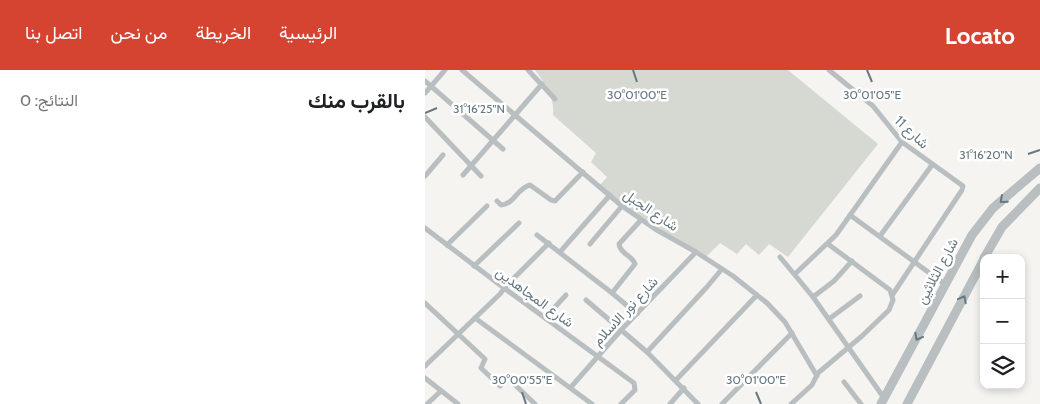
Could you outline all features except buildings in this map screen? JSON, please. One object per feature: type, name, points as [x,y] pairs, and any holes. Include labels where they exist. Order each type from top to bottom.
[{"type":"street","points":[[425,93],[445,70]]},
{"type":"street","name":"شارع الجبل","points":[[462,70],[622,206],[641,220],[721,269],[777,312],[793,333],[817,376]]},
{"type":"street","points":[[528,70],[555,99]]},
{"type":"street","name":"شارع 11","points":[[829,70],[873,106],[903,142],[932,165],[961,184],[962,190],[915,261]]},
{"type":"street","points":[[425,81],[503,149]]},
{"type":"street","points":[[463,175],[542,84]]},
{"type":"street","points":[[425,117],[481,176]]},
{"type":"street","points":[[795,274],[828,244],[903,142]]},
{"type":"street","points":[[425,176],[443,155]]},
{"type":"street","points":[[880,236],[932,165]]},
{"type":"street","name":"شارع الثلاثين","points":[[883,401],[972,235],[985,217],[1001,201],[1040,168]]},
{"type":"street","points":[[497,201],[501,205],[509,203],[523,188],[530,185],[551,200],[555,200],[583,172]]},
{"type":"street","points":[[986,254],[1005,223],[1040,188]]},
{"type":"street","points":[[560,252],[610,195]]},
{"type":"street","points":[[447,245],[487,206]]},
{"type":"street","points":[[590,244],[622,206]]},
{"type":"street","points":[[850,215],[946,284]]},
{"type":"street","points":[[612,293],[635,264],[634,260],[621,250],[619,244],[641,220]]},
{"type":"street","points":[[474,266],[519,223]]},
{"type":"street","name":"شارع المجاهدين","points":[[425,228],[503,288],[634,382],[635,390],[621,404]]},
{"type":"street","points":[[537,234],[637,314]]},
{"type":"street","points":[[425,366],[549,244]]},
{"type":"street","points":[[828,244],[893,294]]},
{"type":"street","name":"شارع نور الاسلام","points":[[571,387],[696,252]]},
{"type":"street","points":[[780,257],[829,319],[883,401]]},
{"type":"street","points":[[791,404],[812,385],[817,376],[889,310],[892,305],[893,294],[915,261]]},
{"type":"street","points":[[813,297],[834,281],[852,262]]},
{"type":"street","points":[[907,404],[980,266]]},
{"type":"street","points":[[647,352],[721,269]]},
{"type":"street","points":[[545,318],[566,295]]},
{"type":"street","points":[[676,380],[757,295]]},
{"type":"street","points":[[829,319],[860,296]]},
{"type":"street","points":[[586,300],[647,352],[698,404]]},
{"type":"street","points":[[425,303],[485,358],[485,362],[480,366],[481,368],[499,385],[502,386],[509,379],[535,404]]},
{"type":"street","points":[[475,318],[592,404]]},
{"type":"street","points":[[722,404],[793,333]]},
{"type":"street","points":[[425,378],[458,404]]},
{"type":"street","points":[[844,382],[861,404]]},
{"type":"street","points":[[670,404],[684,388]]},
{"type":"street","points":[[427,404],[441,391]]},
{"type":"shaded area","points":[[535,70],[788,70],[878,144],[788,257],[769,244],[759,255],[746,244],[737,254],[720,243],[705,258],[648,224],[600,185],[607,177],[591,162],[596,153],[553,115],[551,97]]}]
